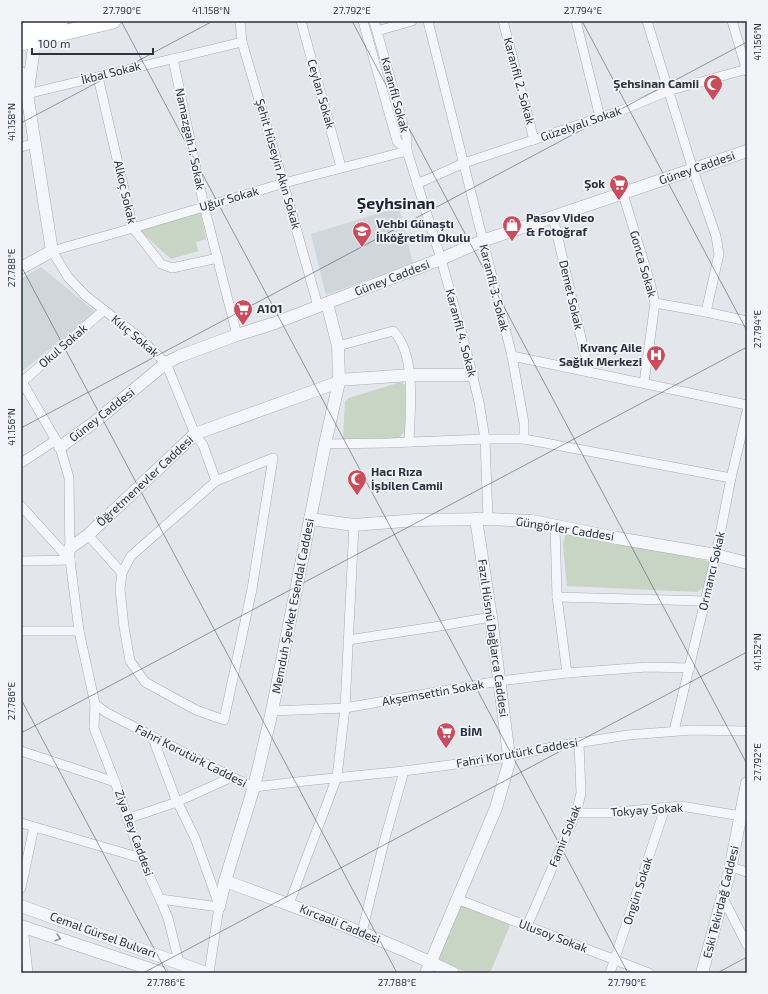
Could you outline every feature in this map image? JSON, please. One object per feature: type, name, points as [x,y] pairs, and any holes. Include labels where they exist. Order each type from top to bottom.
[{"type":"main road","points":[[28,33],[60,21]]},
{"type":"main road","points":[[28,33],[113,21]]},
{"type":"street","name":"Şehit Hüseyin Akın Sokak","points":[[240,21],[242,42],[322,305]]},
{"type":"street","name":"Ceylan Sokak","points":[[301,21],[341,167]]},
{"type":"street","name":"Karanfil Sokak","points":[[363,21],[397,142],[407,151]]},
{"type":"street","name":"Karanfil Sokak","points":[[374,21],[407,138],[407,151]]},
{"type":"street","points":[[377,31],[412,21]]},
{"type":"street","name":"Karanfil 3. Sokak","points":[[428,21],[512,356],[524,423],[524,439]]},
{"type":"street","name":"Karanfil 2. Sokak","points":[[503,21],[534,140]]},
{"type":"street","points":[[576,21],[600,117]]},
{"type":"street","points":[[647,21],[693,170],[716,236],[719,254],[706,312]]},
{"type":"street","points":[[732,21],[747,69]]},
{"type":"street","points":[[27,94],[28,33]]},
{"type":"street","name":"İkbal Sokak","points":[[27,94],[242,42]]},
{"type":"street","name":"Namazgah 1. Sokak","points":[[173,58],[204,206],[237,335]]},
{"type":"street","name":"Güzelyalı Sokak","points":[[417,184],[464,164],[600,117],[668,91],[747,69]]},
{"type":"street","points":[[21,73],[27,94],[52,251],[21,268]]},
{"type":"street","name":"Alkoç Sokak","points":[[98,77],[133,228],[161,264],[172,268],[218,258]]},
{"type":"street","points":[[21,147],[35,143]]},
{"type":"street","name":"Uğur Sokak","points":[[52,251],[284,183],[407,151]]},
{"type":"street","name":"Karanfil 4. Sokak","points":[[407,151],[441,259],[479,402],[485,439],[482,519]]},
{"type":"street","name":"Güney Caddesi","points":[[58,443],[96,421],[166,363],[237,335],[275,323],[322,305],[441,259],[482,241],[747,151]]},
{"type":"street","name":"Gonca Sokak","points":[[622,194],[649,279],[655,304],[644,383]]},
{"type":"street","name":"Demet Sokak","points":[[553,217],[589,372]]},
{"type":"street","name":"Kılıç Sokak","points":[[52,251],[68,278],[86,296],[134,334],[166,363],[195,434],[203,445],[216,481]]},
{"type":"street","points":[[655,304],[706,312],[747,321]]},
{"type":"street","name":"Memduh Şevket Esendal Caddesi","points":[[219,906],[225,881],[254,787],[272,711],[339,381],[338,346],[322,305]]},
{"type":"street","name":"Okul Sokak","points":[[21,381],[104,310]]},
{"type":"street","points":[[338,346],[393,331],[397,335],[405,353],[411,375],[409,442]]},
{"type":"street","points":[[512,356],[747,405]]},
{"type":"street","name":"Öğretmenevler Caddesi","points":[[70,554],[88,535],[195,434],[339,381],[411,375],[472,375]]},
{"type":"street","points":[[21,381],[58,443],[69,478],[70,554],[79,631],[95,704]]},
{"type":"street","name":"Ormancı Sokak","points":[[674,731],[716,555],[731,478],[747,411]]},
{"type":"street","points":[[325,444],[524,439],[731,478]]},
{"type":"street","points":[[21,463],[58,443]]},
{"type":"street","points":[[273,458],[252,589],[224,720],[196,710],[145,682],[130,661],[124,627],[120,589],[122,573],[131,556],[216,481],[273,458]]},
{"type":"street","points":[[21,506],[70,554]]},
{"type":"street","name":"Güngörler Caddesi","points":[[310,519],[354,525],[417,520],[482,519],[532,521],[716,555],[747,563]]},
{"type":"street","name":"Fazıl Hüsnü Dağlarca Caddesi","points":[[429,968],[496,808],[510,756],[491,616],[482,519]]},
{"type":"street","points":[[289,904],[337,778],[345,708],[354,525]]},
{"type":"street","points":[[555,526],[557,597],[567,674]]},
{"type":"street","points":[[88,535],[122,573]]},
{"type":"street","points":[[21,560],[70,554]]},
{"type":"street","points":[[557,597],[705,601]]},
{"type":"street","points":[[348,640],[440,626],[491,616]]},
{"type":"street","points":[[21,631],[79,631]]},
{"type":"street","name":"Akşemsettin Sokak","points":[[272,711],[345,708],[500,681],[567,674],[647,667],[690,668]]},
{"type":"street","name":"Fahri Korutürk Caddesi","points":[[95,704],[107,713],[254,787],[404,771],[510,756],[579,742],[628,735],[692,730],[747,731]]},
{"type":"street","name":"Ziya Bey Caddesi","points":[[95,704],[94,728],[116,782],[141,858],[168,918],[179,962]]},
{"type":"street","points":[[152,736],[177,802],[195,838],[219,906],[208,973]]},
{"type":"street","name":"Famir Sokak","points":[[527,926],[576,813],[581,793],[579,742]]},
{"type":"street","points":[[21,751],[116,782]]},
{"type":"street","points":[[362,932],[384,842],[404,771]]},
{"type":"street","points":[[127,819],[177,802],[232,777]]},
{"type":"street","name":"Eski Tekirdağ Caddesi","points":[[702,973],[731,867],[747,783]]},
{"type":"street","name":"Tokyay Sokak","points":[[576,813],[607,813],[680,806],[741,816]]},
{"type":"street","name":"Ongün Sokak","points":[[610,973],[665,808]]},
{"type":"street","points":[[21,823],[141,858]]},
{"type":"street","points":[[21,888],[34,827]]},
{"type":"street","points":[[731,867],[747,872]]},
{"type":"street","name":"Kırcaali Caddesi","points":[[225,881],[362,932],[429,968],[453,973]]},
{"type":"street","points":[[723,898],[747,945]]},
{"type":"street","points":[[160,899],[219,906]]},
{"type":"street","name":"Ulusoy Sokak","points":[[457,899],[649,973]]},
{"type":"street","name":"Cemal Gürsel Bulvarı","points":[[21,906],[208,973]]},
{"type":"street","points":[[22,926],[28,973]]},
{"type":"street","name":"Cemal Gürsel Bulvarı","points":[[22,926],[160,972]]},
{"type":"shaded area","name":"Vehbi Günaştı İlköğretim Okulu","points":[[399,207],[413,263],[326,295],[311,234]]},
{"type":"shaded area","points":[[41,267],[96,312],[21,372],[21,279]]},
{"type":"green space","points":[[200,210],[206,239],[196,242],[198,251],[171,259],[139,230]]},
{"type":"green space","points":[[401,382],[405,385],[405,432],[398,438],[343,439],[345,402],[349,398]]},
{"type":"green space","points":[[566,530],[712,562],[705,586],[697,592],[567,586],[563,545]]},
{"type":"green space","points":[[462,904],[510,925],[490,973],[468,973],[438,960]]},
{"type":"place","name":"Şehsinan Camii","points":[[713,101]]},
{"type":"place","name":"Şok","points":[[619,201]]},
{"type":"place","name":"Pasov Video & Fotoğraf","points":[[512,242]]},
{"type":"place","name":"Vehbi Günaştı İlköğretim Okulu","points":[[362,248]]},
{"type":"place","name":"A101","points":[[243,326]]},
{"type":"place","name":"Kıvanç Aile Sağlık Merkezi","points":[[656,372]]},
{"type":"place","name":"Hacı Rıza İşbilen Camii","points":[[357,496]]},
{"type":"place","name":"BİM","points":[[446,749]]},
{"type":"district","name":"Şeyhsinan","points":[[396,203]]}]
